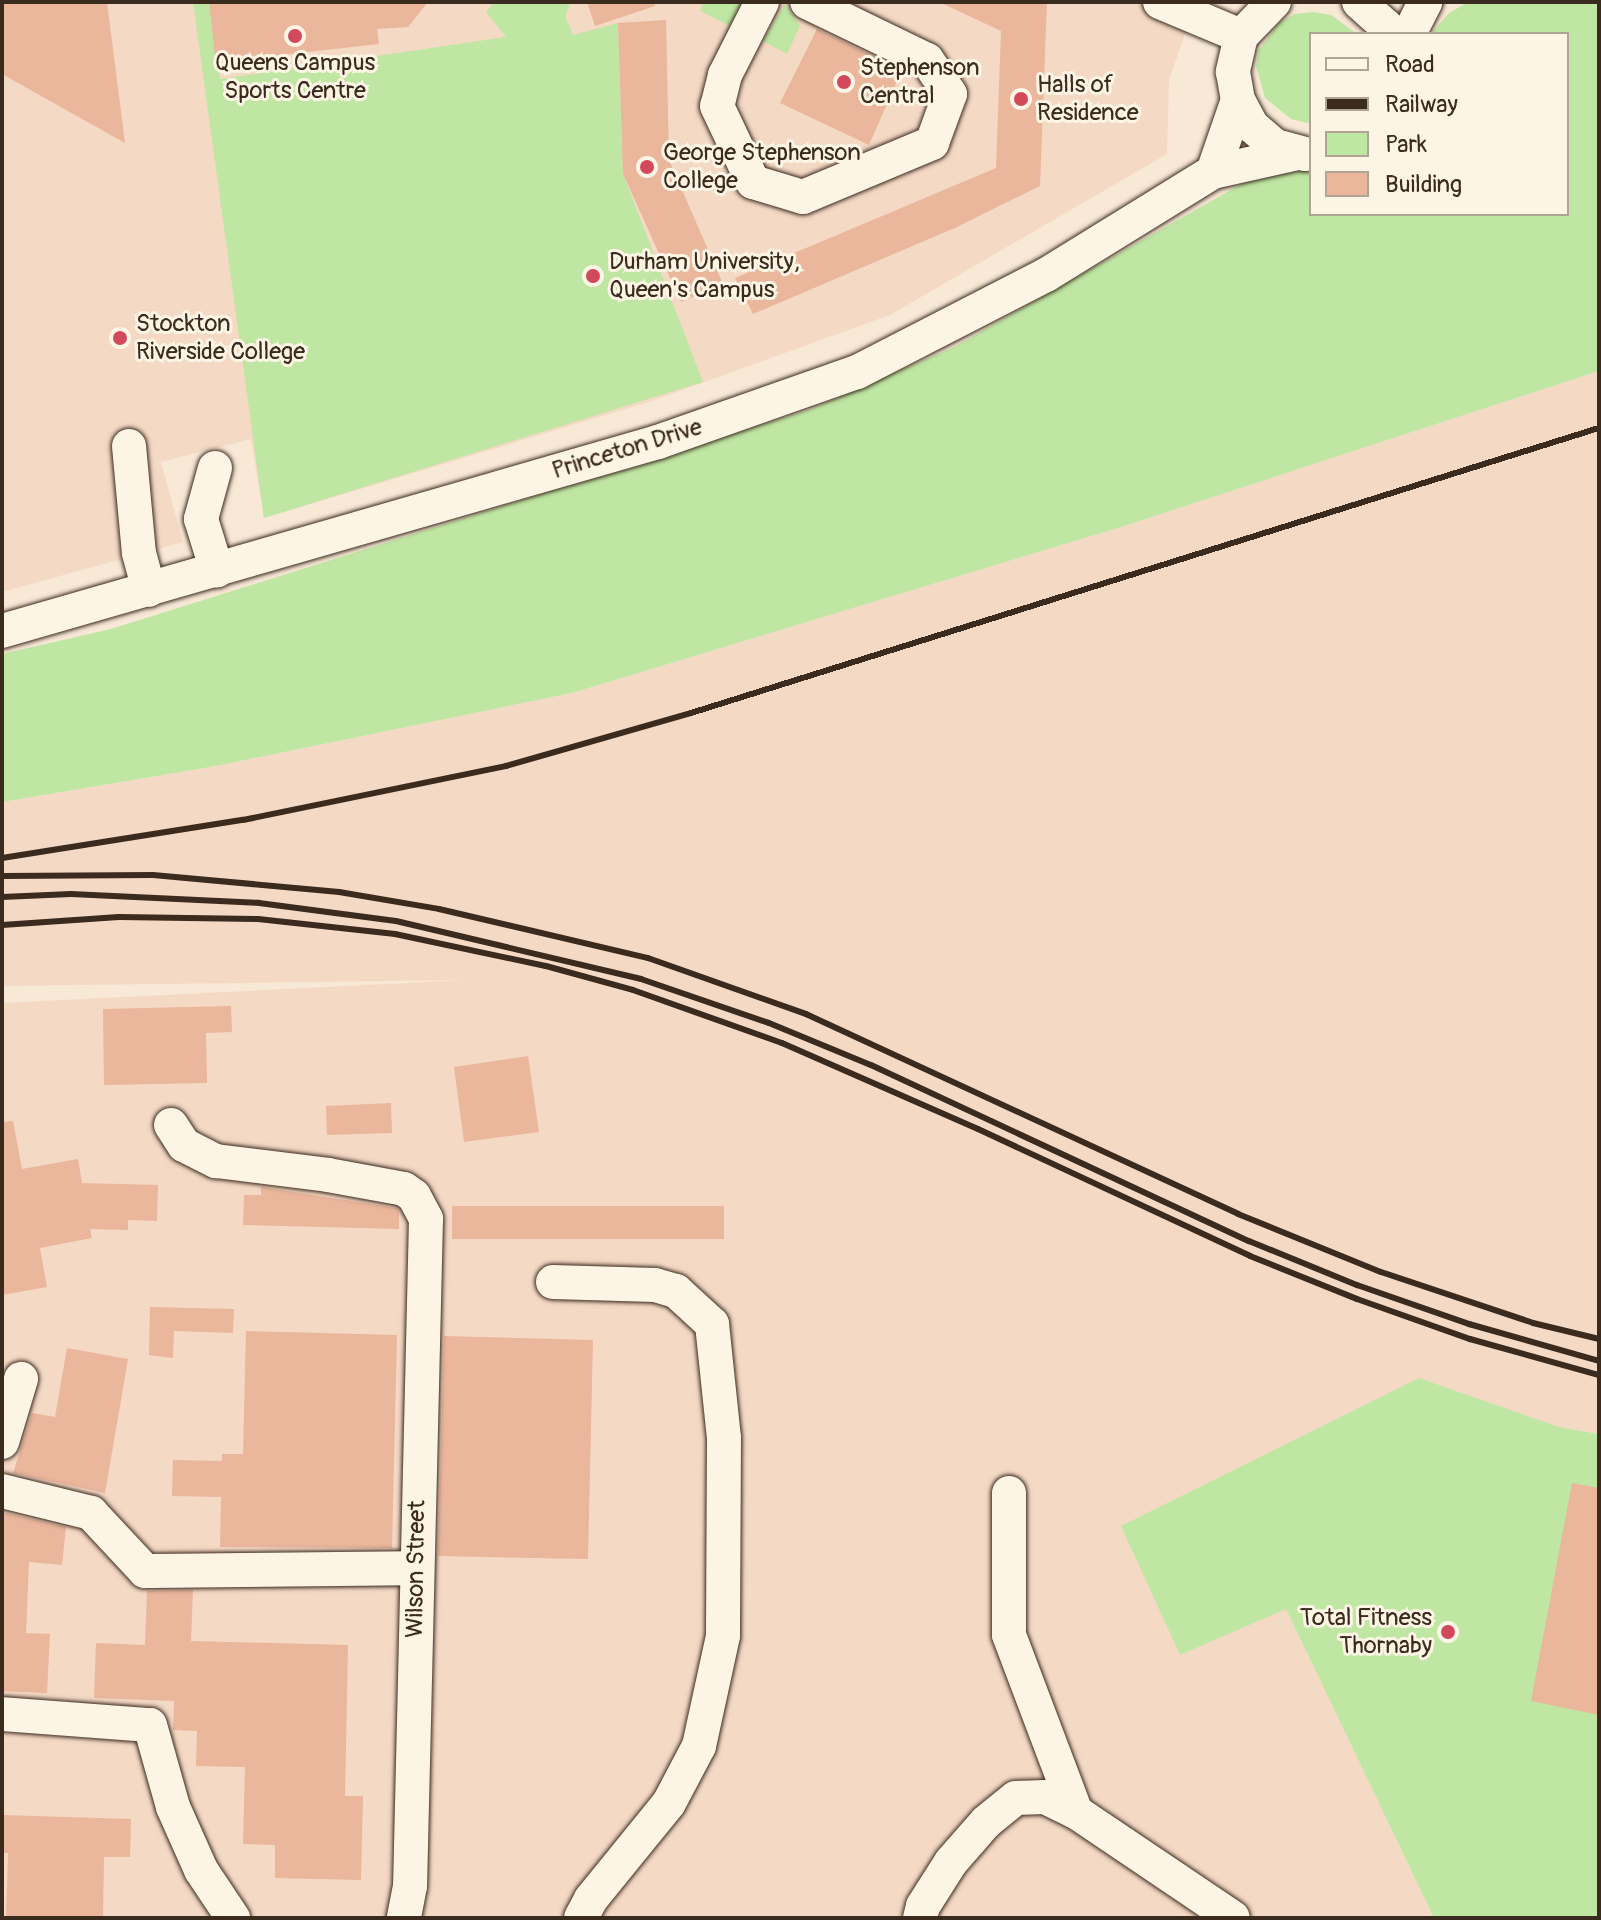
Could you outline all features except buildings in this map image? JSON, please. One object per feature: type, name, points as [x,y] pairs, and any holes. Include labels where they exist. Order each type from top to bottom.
[{"type":"street","points":[[762,2],[725,75],[717,106],[753,182],[803,197],[932,143],[950,94],[927,60],[807,2]]},
{"type":"street","points":[[1160,2],[1241,36]]},
{"type":"street","points":[[1274,2],[1241,36],[1233,72],[1238,100],[1252,126],[1275,146],[1304,154]]},
{"type":"street","points":[[1359,2],[1386,26],[1388,32]]},
{"type":"street","points":[[1410,32],[1425,2]]},
{"type":"street","points":[[1213,172],[1238,100]]},
{"type":"street","name":"Princeton Drive","points":[[2,631],[658,442],[857,372],[1046,275],[1213,172],[1304,154]]},
{"type":"street","points":[[129,446],[139,553],[149,590]]},
{"type":"street","points":[[215,468],[201,519],[217,571]]},
{"type":"street","name":"Wilson Street","points":[[171,1125],[184,1145],[216,1161],[404,1189],[414,1196],[426,1219],[415,1568],[410,1886],[404,1918]]},
{"type":"street","points":[[553,1282],[655,1285],[676,1291],[703,1315],[712,1324],[724,1438],[723,1636],[699,1746],[669,1803],[591,1899],[581,1918]]},
{"type":"street","points":[[2,1442],[21,1379]]},
{"type":"street","points":[[2,1491],[91,1513],[145,1571],[415,1568]]},
{"type":"street","points":[[1009,1493],[1009,1635],[1076,1812]]},
{"type":"street","points":[[2,1714],[150,1725],[173,1807],[201,1870],[233,1918]]},
{"type":"street","points":[[920,1918],[923,1906],[951,1862],[986,1822],[1016,1798],[1045,1797],[1076,1812],[1233,1918]]},
{"type":"shaded area","name":"Durham University, Queen's Campus","points":[[2,2],[1196,2],[1169,80],[1167,154],[890,315],[649,402],[264,518],[251,439],[161,462],[183,542],[2,592]]},
{"type":"shaded area","points":[[1599,371],[1599,1434],[1559,1427],[1286,1609],[1434,1918],[2,1918],[2,1003],[468,980],[2,986],[2,802],[216,766],[572,693],[1121,527]]},
{"type":"green space","points":[[193,2],[209,2],[220,79],[506,37],[486,12],[494,2],[571,2],[565,16],[573,35],[618,23],[623,174],[703,382],[264,518]]},
{"type":"green space","points":[[704,2],[752,2],[732,27],[700,11]]},
{"type":"green space","points":[[1468,2],[1599,2],[1599,371],[1121,527],[572,693],[216,766],[2,802],[2,654],[111,629],[809,410],[954,347],[1259,174],[1309,168],[1309,216],[1569,216],[1569,32],[1433,32],[1449,13]]},
{"type":"green space","points":[[785,4],[800,26],[787,54],[763,41]]},
{"type":"green space","points":[[1313,12],[1331,15],[1354,32],[1309,32],[1309,123],[1291,119],[1265,98],[1256,66],[1259,50],[1279,23],[1295,14]]},
{"type":"green space","name":"Total Fitness Thornaby","points":[[1419,1378],[1559,1427],[1599,1434],[1599,1918],[1434,1918],[1286,1609],[1180,1655],[1121,1526]]},
{"type":"railway","points":[[2,858],[243,820],[506,766],[691,713],[1599,428]]},
{"type":"railway","points":[[2,876],[153,875],[339,892],[439,909],[648,958],[806,1014],[1238,1214],[1381,1272],[1533,1323],[1599,1339]]},
{"type":"railway","points":[[2,897],[71,894],[259,903],[396,921],[641,979],[769,1023],[871,1065],[1249,1241],[1357,1285],[1469,1324],[1599,1361]]},
{"type":"railway","points":[[2,925],[119,917],[258,919],[395,934],[546,966],[633,990],[782,1043],[978,1129],[1250,1256],[1357,1299],[1470,1339],[1599,1375]]},
{"type":"place","name":"Queens Campus Sports Centre","points":[[295,36]]},
{"type":"place","name":"Stephenson Central","points":[[844,82]]},
{"type":"place","name":"Halls of Residence","points":[[1021,99]]},
{"type":"place","name":"George Stephenson College","points":[[647,167]]},
{"type":"place","name":"Durham University, Queen's Campus","points":[[593,276]]},
{"type":"place","name":"Stockton Riverside College","points":[[120,338]]},
{"type":"place","name":"Total Fitness Thornaby","points":[[1448,1632]]}]
